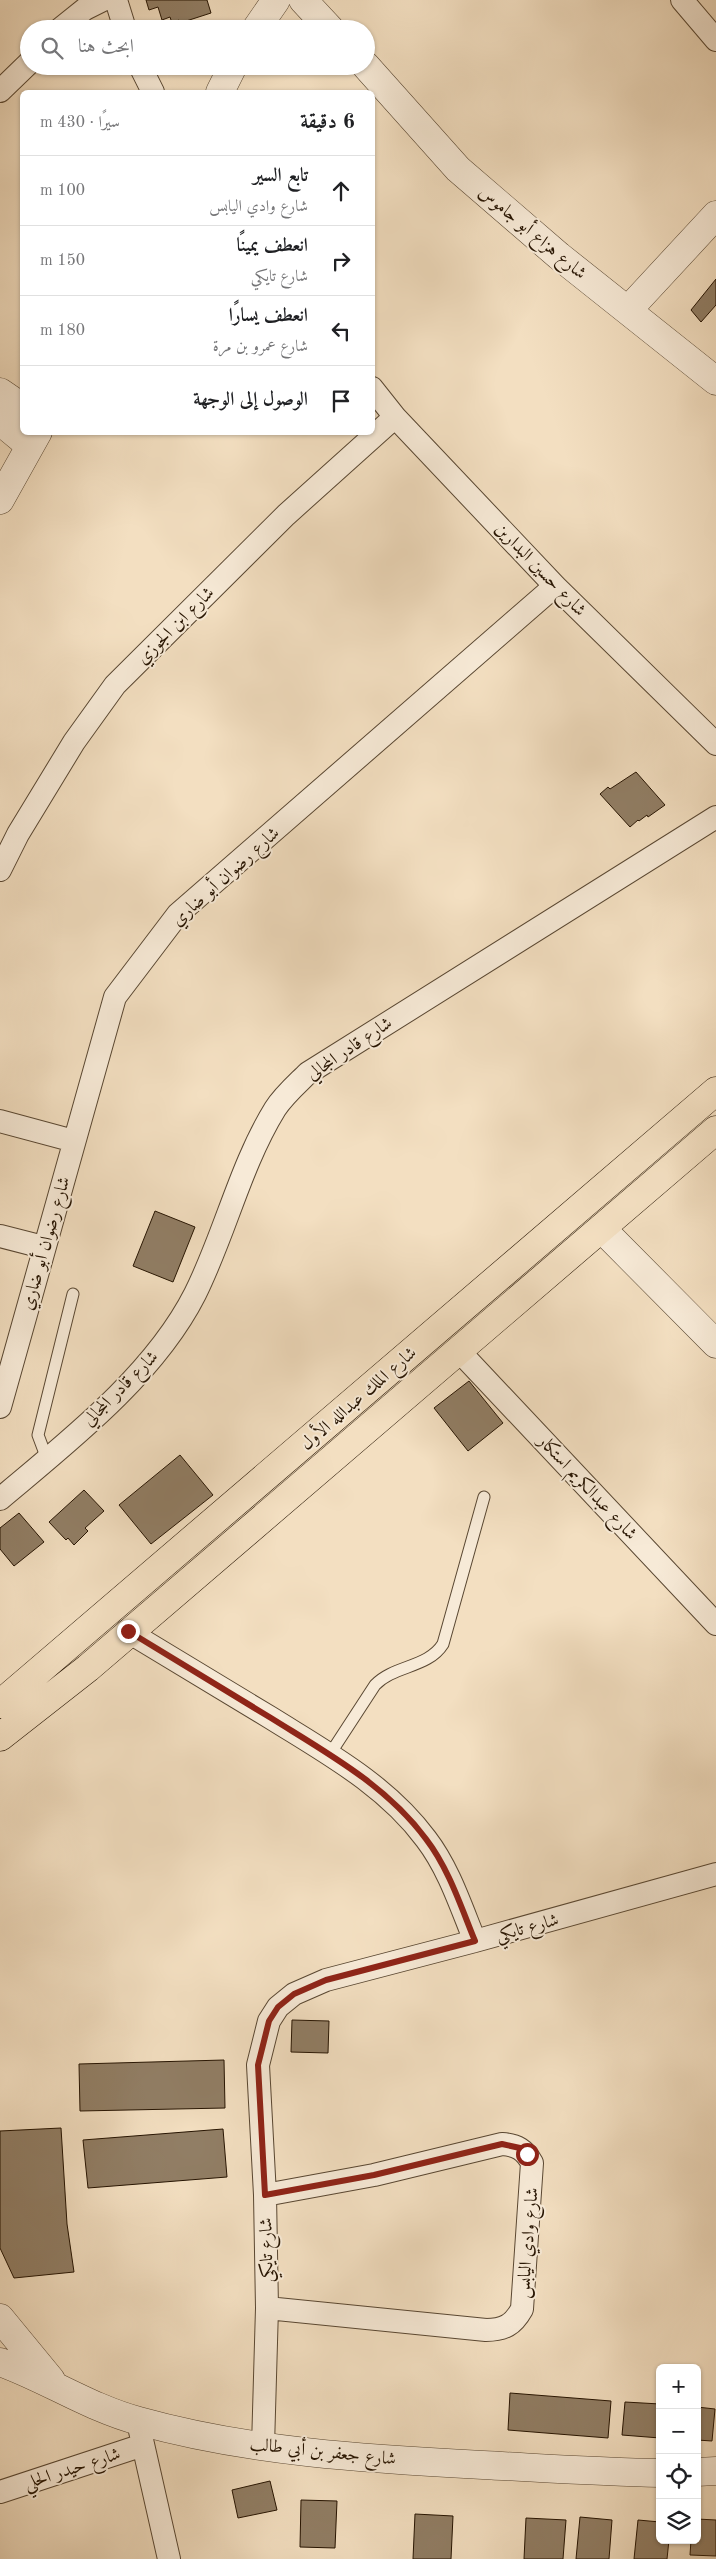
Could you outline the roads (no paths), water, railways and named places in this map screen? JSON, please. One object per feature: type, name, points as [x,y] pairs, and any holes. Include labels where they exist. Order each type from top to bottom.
[{"type":"main road","name":"شارع الملك عبدالله الأول","points":[[0,1704],[716,1092]]},
{"type":"main road","name":"شارع الملك عبدالله الأول","points":[[0,1737],[88,1668],[128,1631],[459,1351],[716,1130]]},
{"type":"street","points":[[71,20],[85,9],[103,0]]},
{"type":"street","points":[[116,0],[122,20]]},
{"type":"street","points":[[262,20],[276,0]]},
{"type":"street","points":[[303,0],[322,20]]},
{"type":"street","points":[[682,0],[716,40]]},
{"type":"street","points":[[0,91],[20,72]]},
{"type":"street","points":[[144,75],[152,90]]},
{"type":"street","points":[[221,90],[228,75]]},
{"type":"street","name":"شارع هزاع أبو جاموس","points":[[374,75],[458,169],[559,256],[716,381]]},
{"type":"street","points":[[628,310],[716,215]]},
{"type":"street","points":[[0,392],[20,406]]},
{"type":"street","name":"شارع حسين البدارين","points":[[375,392],[395,417],[556,586],[712,734]]},
{"type":"street","name":"شارع ابن الجوزي","points":[[0,870],[18,834],[69,751],[115,685],[286,515],[395,417]]},
{"type":"street","points":[[0,421],[20,432]]},
{"type":"street","points":[[0,500],[34,439]]},
{"type":"street","name":"شارع رضوان أبو ضاري","points":[[0,1408],[43,1247],[115,998],[178,914],[556,586]]},
{"type":"street","name":"شارع قادر المجالي","points":[[0,1498],[47,1459],[112,1400],[155,1355],[174,1330],[195,1293],[255,1146],[276,1108],[308,1073],[716,817]]},
{"type":"street","points":[[0,1121],[74,1141]]},
{"type":"street","points":[[602,1229],[716,1344]]},
{"type":"street","points":[[0,1236],[43,1247]]},
{"type":"street","name":"شارع عبدالكريم استكار","points":[[459,1351],[716,1624]]},
{"type":"street","points":[[128,1631],[330,1754],[366,1778],[390,1798],[427,1840],[442,1862],[475,1941]]},
{"type":"street","name":"شارع تايكي","points":[[264,2446],[267,2308],[265,2195],[258,2065],[269,2021],[278,2007],[294,1994],[326,1980],[716,1874]]},
{"type":"street","name":"شارع وادي اليابس","points":[[265,2195],[374,2175],[502,2144],[520,2148],[527,2154],[532,2163],[522,2310],[509,2326],[498,2330],[486,2330],[267,2308]]},
{"type":"street","points":[[0,2318],[58,2388]]},
{"type":"street","name":"شارع جعفر بن أبي طالب","points":[[0,2362],[30,2373],[140,2433],[264,2446],[300,2452],[431,2462],[656,2473]]},
{"type":"street","points":[[140,2433],[169,2559]]},
{"type":"street","name":"شارع حيدر الحلي","points":[[0,2492],[140,2433]]},
{"type":"street","points":[[701,2472],[716,2471]]},
{"type":"lane","points":[[47,1459],[38,1435],[73,1294]]},
{"type":"lane","points":[[330,1754],[375,1685],[383,1677],[434,1656],[443,1644],[484,1497]]}]
